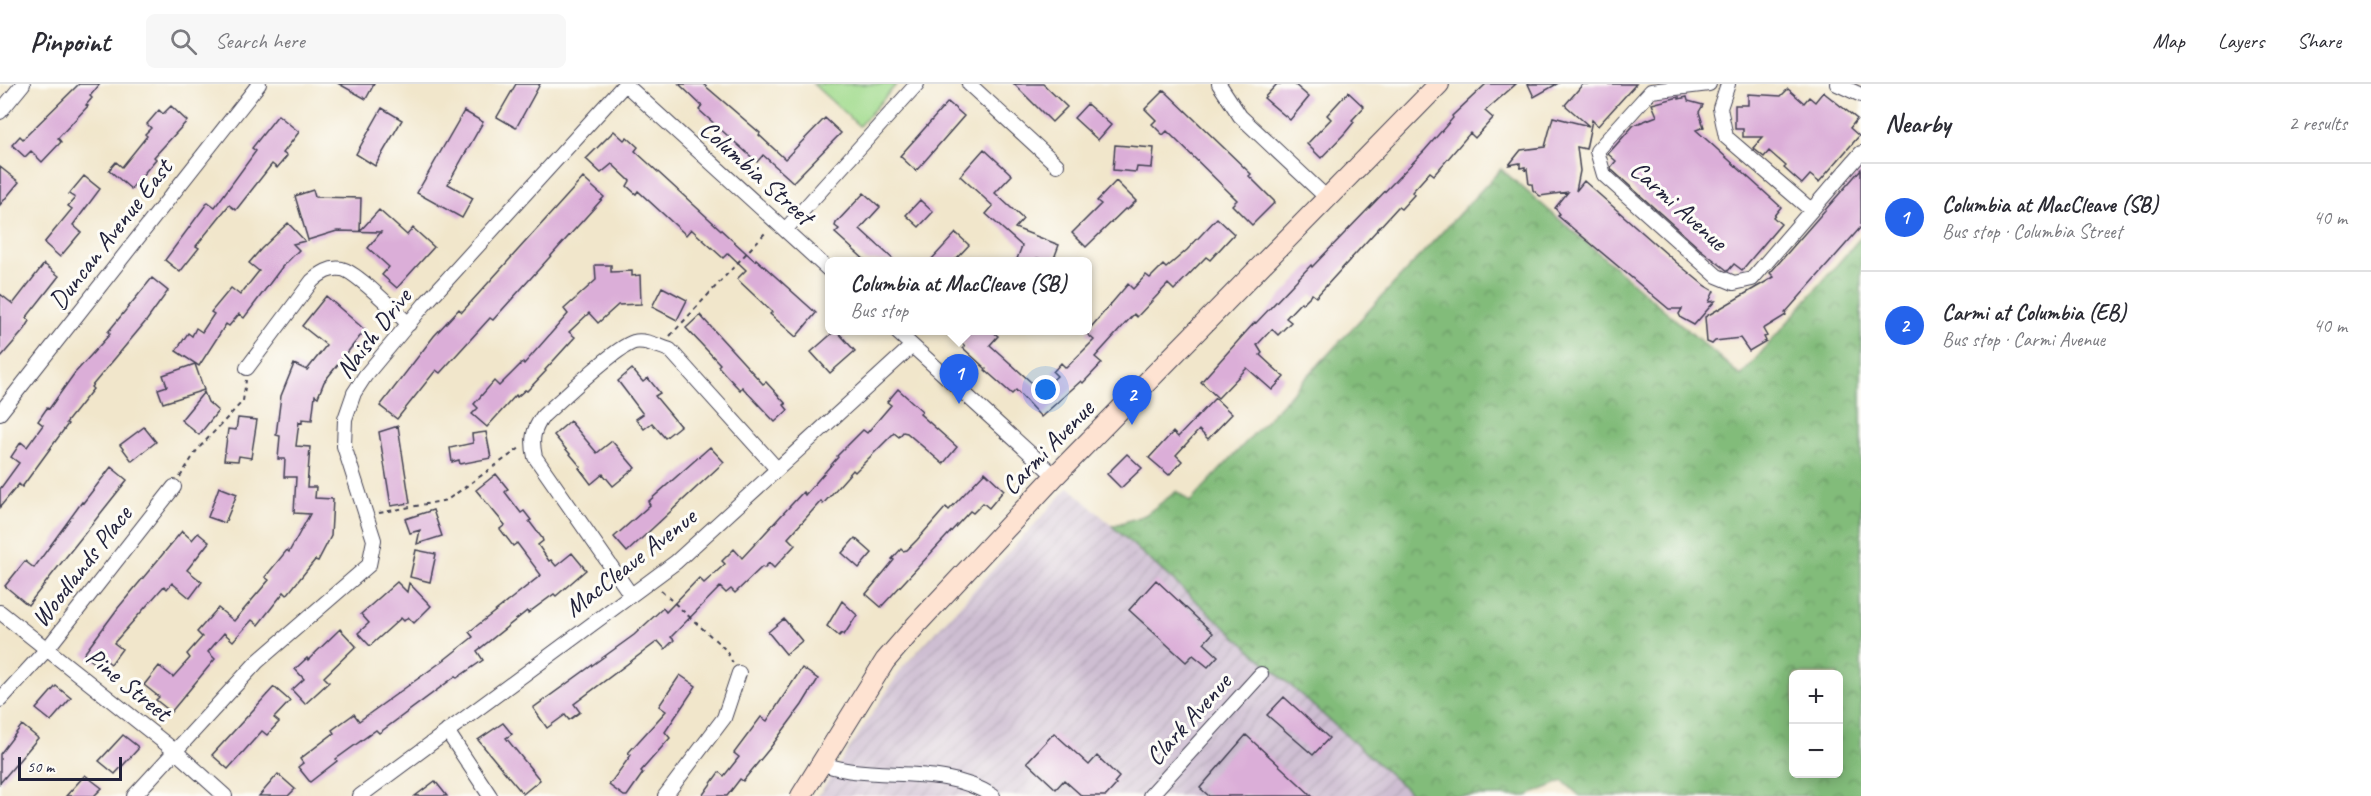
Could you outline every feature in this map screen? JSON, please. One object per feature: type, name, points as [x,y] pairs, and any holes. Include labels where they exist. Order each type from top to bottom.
[{"type":"street","points":[[0,112],[22,84]]},
{"type":"street","name":"Duncan Avenue East","points":[[0,413],[259,84]]},
{"type":"street","name":"Columbia Street","points":[[625,84],[825,266]]},
{"type":"street","name":"Naish Drive","points":[[134,796],[257,662],[369,565],[374,540],[344,446],[345,419],[354,393],[409,324],[625,84]]},
{"type":"street","points":[[779,225],[917,84]]},
{"type":"street","points":[[969,84],[1057,165]]},
{"type":"street","points":[[1219,84],[1240,116],[1327,198]]},
{"type":"street","name":"Carmi Avenue","points":[[801,796],[885,661],[1055,476],[1439,84]]},
{"type":"street","name":"Carmi Avenue","points":[[1708,84],[1651,91],[1597,151],[1604,175],[1717,276],[1734,283],[1752,279],[1861,153]]},
{"type":"street","points":[[1728,84],[1720,108],[1726,137],[1811,210]]},
{"type":"street","points":[[1837,84],[1861,95]]},
{"type":"street","points":[[247,368],[312,281],[321,273],[332,269],[344,269],[355,276],[409,324]]},
{"type":"street","points":[[900,335],[1055,476]]},
{"type":"street","points":[[631,595],[535,457],[532,439],[534,429],[543,416],[619,350],[635,341],[670,350],[777,469]]},
{"type":"street","name":"MacCleave Avenue","points":[[360,796],[676,561],[912,346]]},
{"type":"street","name":"Woodlands Place","points":[[0,700],[47,649],[174,488]]},
{"type":"street","name":"Pine Street","points":[[0,612],[175,752],[225,796]]},
{"type":"street","points":[[664,796],[724,718],[739,673]]},
{"type":"street","name":"Clark Avenue","points":[[1150,796],[1261,674]]},
{"type":"street","points":[[447,731],[490,796]]},
{"type":"street","points":[[821,764],[852,771],[952,778],[980,788],[993,796]]},
{"type":"path","points":[[661,347],[768,231],[779,225]]},
{"type":"path","points":[[174,488],[197,450],[243,401],[247,368]]},
{"type":"path","points":[[367,515],[447,500],[532,439]]},
{"type":"path","points":[[650,581],[724,649],[739,673]]},
{"type":"shaded area","points":[[1069,487],[1414,796],[818,796],[903,667]]},
{"type":"green space","points":[[813,84],[897,84],[859,126]]},
{"type":"green space","points":[[1501,169],[1741,376],[1861,237],[1861,796],[1580,796],[1563,781],[1527,796],[1414,796],[1112,526],[1145,515],[1177,491],[1190,502]]},
{"type":"building","points":[[79,84],[100,84],[90,96],[92,98],[86,105],[88,106],[58,138],[61,142],[42,162],[31,151],[25,157],[12,145],[20,136],[23,139]]},
{"type":"building","points":[[339,84],[374,84],[366,99]]},
{"type":"building","points":[[516,84],[540,84],[516,128],[497,117]]},
{"type":"building","points":[[679,84],[703,84],[760,133],[759,135],[785,159],[825,118],[841,133],[793,182],[763,155],[757,162],[699,110],[702,106]]},
{"type":"building","points":[[1014,84],[1043,84],[1067,107],[1052,122]]},
{"type":"building","points":[[1277,84],[1294,84],[1309,97],[1290,120],[1264,98]]},
{"type":"building","points":[[1486,84],[1516,84],[1485,111],[1493,118],[1475,138],[1470,133],[1434,175],[1430,172],[1412,192],[1414,195],[1401,209],[1398,207],[1316,297],[1312,294],[1286,318],[1291,322],[1278,335],[1272,329],[1257,345],[1262,353],[1260,355],[1284,377],[1272,390],[1247,368],[1218,398],[1201,382],[1255,322],[1311,265],[1312,267],[1425,150],[1453,118],[1452,116]]},
{"type":"building","points":[[1528,84],[1557,84],[1534,97]]},
{"type":"building","points":[[1583,84],[1636,84],[1598,126],[1592,120],[1586,149],[1577,147],[1580,171],[1576,191],[1584,181],[1677,263],[1714,291],[1709,302],[1715,301],[1694,325],[1681,318],[1679,314],[1682,309],[1669,309],[1558,216],[1560,214],[1555,208],[1568,192],[1540,196],[1533,190],[1532,184],[1529,184],[1525,167],[1520,168],[1520,163],[1509,165],[1521,150],[1545,147],[1553,117],[1589,126],[1565,105]]},
{"type":"building","points":[[1788,89],[1804,103],[1809,97],[1815,102],[1823,92],[1857,119],[1850,128],[1859,136],[1819,182],[1810,175],[1802,184],[1769,151],[1764,157],[1753,148],[1763,137],[1743,137],[1743,129],[1735,129],[1735,105],[1748,105],[1748,94],[1781,96]]},
{"type":"building","points":[[1164,90],[1251,174],[1249,176],[1275,202],[1252,225],[1232,205],[1237,200],[1167,131],[1163,135],[1152,124],[1156,120],[1145,109]]},
{"type":"building","points":[[1348,92],[1364,107],[1352,120],[1354,122],[1345,133],[1321,158],[1307,144],[1331,119],[1327,115]]},
{"type":"building","points":[[1679,97],[1679,99],[1687,97],[1688,101],[1703,105],[1699,112],[1704,127],[1696,130],[1781,207],[1773,217],[1781,224],[1742,270],[1734,264],[1728,271],[1612,170],[1611,167],[1616,161],[1608,154],[1634,125],[1657,116],[1652,104]]},
{"type":"building","points":[[948,102],[964,116],[916,171],[900,156]]},
{"type":"building","points":[[1087,104],[1111,125],[1098,140],[1074,118]]},
{"type":"building","points":[[171,106],[187,121],[154,157],[156,159],[131,189],[109,170],[116,162],[122,167],[147,136],[145,134],[151,128],[147,124],[159,110],[163,114]]},
{"type":"building","points":[[382,108],[402,120],[375,166],[356,154]]},
{"type":"building","points":[[464,111],[483,122],[448,184],[473,198],[462,218],[417,193]]},
{"type":"building","points":[[278,115],[299,132],[283,153],[287,156],[277,168],[272,164],[236,210],[229,205],[196,246],[199,248],[180,272],[165,260],[208,202],[215,207],[256,151],[252,148]]},
{"type":"building","points":[[614,131],[624,140],[627,137],[638,147],[635,151],[755,261],[756,259],[816,313],[796,337],[770,314],[772,312],[737,279],[746,270],[728,253],[723,258],[691,229],[686,235],[638,191],[636,194],[627,186],[630,181],[612,164],[601,173],[586,159]]},
{"type":"building","points":[[1115,145],[1154,148],[1152,168],[1137,167],[1136,172],[1113,170]]},
{"type":"building","points":[[984,149],[1012,175],[995,193],[1023,219],[1015,228],[1059,245],[1054,257],[1018,257],[1022,246],[986,214],[993,206],[960,176]]},
{"type":"building","points":[[0,167],[19,182],[0,205]]},
{"type":"building","points":[[1861,169],[1861,227],[1785,313],[1786,315],[1763,329],[1767,336],[1764,337],[1766,341],[1749,351],[1740,338],[1715,341],[1712,344],[1707,342],[1705,317],[1774,277],[1770,273]]},
{"type":"building","points":[[84,176],[100,189],[73,225],[81,232],[60,257],[44,243],[72,209],[68,206],[75,198],[69,194]]},
{"type":"building","points":[[583,178],[604,197],[493,320],[490,318],[440,373],[436,370],[397,419],[380,406],[434,336],[459,309],[462,312]]},
{"type":"building","points":[[1116,181],[1136,201],[1086,247],[1072,233],[1101,204],[1097,201]]},
{"type":"building","points":[[313,190],[315,197],[361,198],[360,231],[379,210],[407,235],[413,228],[434,247],[397,288],[382,275],[389,267],[368,248],[381,232],[337,231],[308,240],[295,196]]},
{"type":"building","points":[[864,193],[880,207],[860,229],[891,257],[862,257],[835,233],[839,229],[835,226]]},
{"type":"building","points":[[920,200],[933,212],[919,227],[906,215]]},
{"type":"building","points":[[1217,218],[1234,234],[1210,260],[1206,257],[1174,290],[1168,284],[1137,317],[1134,314],[1095,357],[1102,363],[1083,383],[1081,381],[1041,417],[1016,390],[1012,394],[985,370],[955,337],[956,335],[997,335],[990,345],[1041,391],[1057,376],[1053,372],[1061,363],[1066,368],[1094,340],[1088,335],[1092,335],[1092,326],[1128,284],[1133,289],[1146,275],[1150,278],[1163,265],[1166,268],[1187,250]]},
{"type":"building","points":[[288,223],[305,241],[293,244],[299,250],[282,267],[244,318],[239,314],[229,326],[226,324],[199,366],[176,351],[188,333],[192,336],[196,328],[202,332],[214,314],[211,312],[231,288],[240,295],[259,271],[249,263]]},
{"type":"building","points":[[956,233],[969,245],[958,257],[934,257]]},
{"type":"building","points":[[44,264],[59,276],[26,318],[30,321],[25,329],[0,358],[0,294],[13,304]]},
{"type":"building","points":[[595,265],[611,265],[611,272],[632,271],[632,276],[640,275],[641,304],[618,305],[598,323],[589,313],[569,332],[575,337],[546,371],[527,391],[525,390],[517,397],[516,395],[487,427],[472,414],[478,408],[474,404],[494,381],[499,386],[523,362],[524,364],[568,314],[564,309],[596,280]]},
{"type":"building","points":[[152,278],[168,291],[91,387],[93,389],[66,423],[68,424],[22,487],[19,484],[0,507],[0,489],[19,463],[11,457],[21,442],[27,447],[43,425],[38,421],[47,408],[49,409],[74,374],[110,334],[108,332]]},
{"type":"building","points":[[662,287],[687,300],[677,320],[652,307]]},
{"type":"building","points":[[326,296],[365,330],[324,382],[318,397],[315,395],[312,420],[302,419],[302,423],[299,422],[296,446],[310,447],[307,487],[316,487],[315,498],[333,499],[331,536],[318,561],[315,560],[287,595],[284,592],[258,625],[252,620],[233,641],[224,633],[208,652],[215,659],[171,712],[156,700],[159,697],[144,685],[159,666],[173,677],[190,658],[187,654],[202,637],[197,632],[218,608],[234,621],[269,580],[265,577],[287,550],[289,552],[310,514],[294,513],[296,477],[284,477],[285,459],[278,459],[280,436],[276,435],[281,396],[294,364],[307,370],[326,345],[302,326]]},
{"type":"building","points":[[700,315],[763,384],[766,382],[786,404],[784,405],[788,410],[775,422],[742,387],[740,390],[718,366],[720,364],[686,328]]},
{"type":"building","points":[[830,335],[841,335],[855,351],[830,373],[811,352]]},
{"type":"building","points":[[195,364],[204,390],[163,403],[158,389],[167,386],[163,375]]},
{"type":"building","points":[[632,369],[643,382],[648,378],[660,393],[655,396],[680,426],[665,438],[652,423],[644,429],[636,419],[643,414],[618,381]]},
{"type":"building","points":[[898,389],[922,411],[920,414],[957,447],[943,464],[907,433],[903,432],[899,437],[894,433],[855,472],[853,470],[823,504],[821,501],[788,538],[795,545],[774,568],[769,563],[764,568],[762,567],[735,593],[731,589],[726,593],[720,587],[671,637],[674,640],[665,649],[658,641],[574,704],[580,712],[569,720],[565,715],[547,728],[533,708],[634,635],[663,608],[666,612],[699,578],[704,583],[725,564],[722,561],[734,549],[742,558],[803,492],[805,495],[837,456],[863,430],[867,433],[891,405],[887,402]]},
{"type":"building","points":[[204,392],[208,402],[218,411],[199,435],[181,420]]},
{"type":"building","points":[[1215,398],[1232,414],[1208,439],[1199,430],[1176,455],[1182,461],[1169,475],[1149,458],[1173,432],[1178,437]]},
{"type":"building","points":[[238,418],[257,420],[251,458],[239,456],[238,461],[224,460],[228,429],[236,430]]},
{"type":"building","points":[[570,421],[597,453],[612,441],[635,468],[613,486],[603,474],[591,484],[579,468],[581,467],[554,435]]},
{"type":"building","points":[[398,426],[410,503],[391,506],[379,432]]},
{"type":"building","points":[[144,427],[156,442],[132,461],[120,445]]},
{"type":"building","points":[[486,432],[491,458],[460,464],[459,460],[452,462],[450,448],[473,443],[472,434]]},
{"type":"building","points":[[710,447],[724,462],[627,552],[614,537],[650,505],[648,502]]},
{"type":"building","points":[[1127,454],[1142,468],[1121,488],[1107,474]]},
{"type":"building","points":[[111,467],[127,480],[28,605],[5,586],[25,561],[34,568],[82,502]]},
{"type":"building","points":[[985,472],[1004,490],[989,508],[983,503],[973,513],[970,511],[881,607],[866,594],[901,549],[907,550],[946,507],[949,510]]},
{"type":"building","points":[[496,474],[508,489],[505,492],[521,513],[524,511],[542,538],[543,541],[538,545],[549,561],[551,560],[556,566],[572,553],[586,570],[556,596],[554,594],[528,613],[527,611],[477,651],[483,660],[457,678],[456,676],[379,733],[376,730],[336,759],[337,761],[310,782],[298,767],[303,763],[300,759],[334,733],[332,730],[354,714],[359,721],[444,660],[473,637],[469,632],[541,575],[517,543],[513,546],[500,529],[505,525],[476,490]]},
{"type":"building","points":[[219,487],[237,494],[225,523],[208,517]]},
{"type":"building","points":[[433,510],[442,536],[417,544],[420,530],[410,533],[405,519]]},
{"type":"building","points":[[182,531],[192,540],[198,533],[209,542],[187,570],[202,582],[190,598],[172,583],[167,589],[164,586],[114,643],[122,649],[111,664],[100,656],[95,663],[92,661],[84,654],[118,608]]},
{"type":"building","points":[[855,538],[872,553],[859,568],[842,553]]},
{"type":"building","points":[[416,550],[436,554],[430,582],[410,577]]},
{"type":"building","points":[[1156,580],[1213,633],[1204,643],[1218,656],[1208,667],[1193,655],[1186,662],[1129,610]]},
{"type":"building","points":[[397,582],[407,592],[409,583],[431,606],[414,623],[408,617],[404,621],[401,618],[370,646],[358,633],[369,623],[361,614]]},
{"type":"building","points":[[842,601],[857,615],[844,635],[842,633],[839,636],[827,626]]},
{"type":"building","points":[[784,619],[802,641],[786,654],[768,632]]},
{"type":"building","points":[[340,629],[356,646],[324,677],[329,682],[305,704],[292,690],[304,679],[295,669],[307,658],[308,660]]},
{"type":"building","points":[[802,668],[818,679],[770,748],[743,781],[740,779],[727,796],[702,796],[719,772],[724,776],[739,757],[734,753],[761,717],[767,721]]},
{"type":"building","points":[[680,675],[696,686],[665,732],[670,738],[641,771],[643,773],[627,796],[624,796],[609,785],[631,755],[628,753],[666,711],[659,706]]},
{"type":"building","points":[[56,686],[71,698],[51,721],[36,709]]},
{"type":"building","points":[[274,687],[290,701],[274,718],[279,722],[267,735],[262,731],[228,769],[212,755]]},
{"type":"building","points":[[1284,697],[1329,738],[1313,755],[1267,715]]},
{"type":"building","points":[[503,723],[512,734],[506,738],[540,780],[523,794],[478,740]]},
{"type":"building","points":[[22,725],[38,738],[0,783],[0,754]]},
{"type":"building","points":[[1054,733],[1089,765],[1097,756],[1119,777],[1114,783],[1116,785],[1106,796],[1082,796],[1064,780],[1056,789],[1027,762]]},
{"type":"building","points":[[123,735],[138,749],[115,774],[99,761]]},
{"type":"building","points":[[1246,735],[1312,796],[1209,796],[1200,788]]},
{"type":"building","points":[[278,774],[295,789],[288,796],[259,796]]},
{"type":"building","points":[[85,775],[102,788],[94,796],[66,796]]},
{"type":"building","points":[[435,781],[447,796],[415,796]]},
{"type":"place","name":"Columbia at MacCleave (SB)","points":[[959,404]]},
{"type":"place","name":"Carmi at Columbia (EB)","points":[[1132,425]]}]
